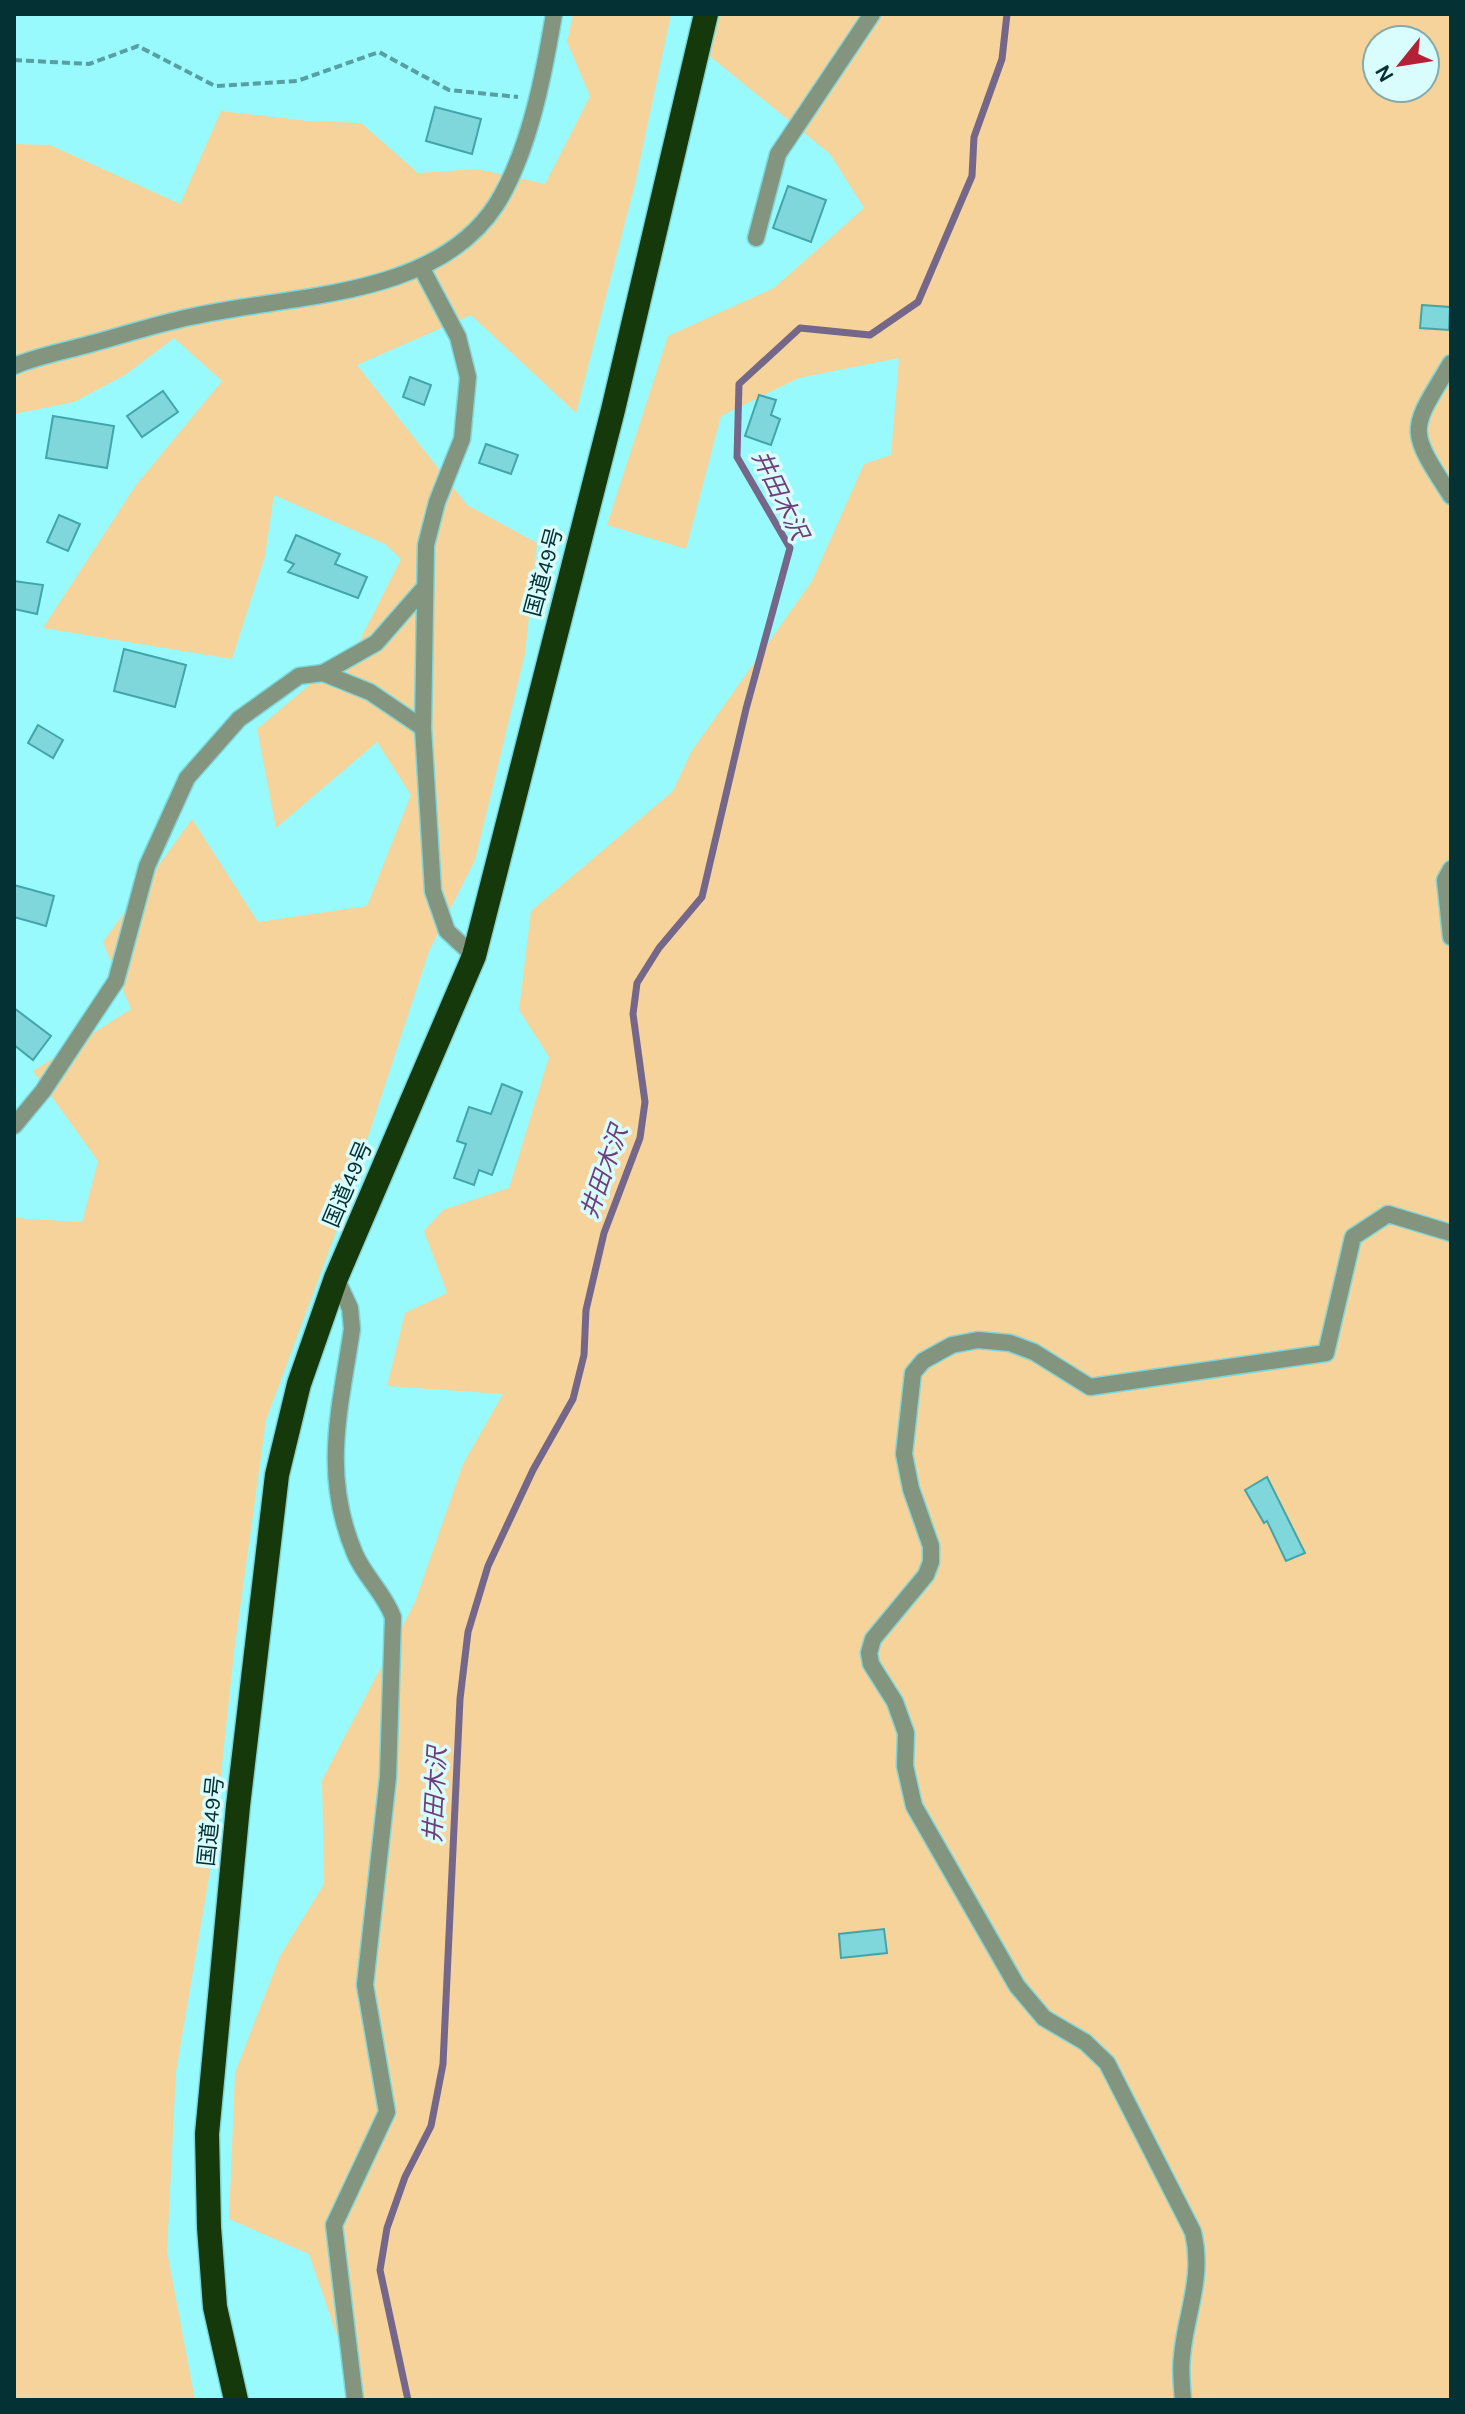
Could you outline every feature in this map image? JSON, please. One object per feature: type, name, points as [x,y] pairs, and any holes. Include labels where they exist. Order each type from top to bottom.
[{"type":"highway","name":"国道49号","points":[[236,2400],[215,2307],[207,2134],[238,1806],[277,1475],[299,1384],[336,1278],[474,956],[613,410],[706,14]]},
{"type":"street","points":[[14,366],[192,316],[330,295],[421,267],[448,253],[472,234],[496,204],[540,99],[554,14]]},
{"type":"street","points":[[756,238],[778,154],[872,14]]},
{"type":"street","points":[[421,267],[458,337],[468,377],[462,439],[437,502],[426,545],[423,728],[433,891],[447,931],[474,956]]},
{"type":"street","points":[[1451,363],[1419,416],[1417,430],[1427,458],[1451,496]]},
{"type":"street","points":[[14,1126],[43,1091],[116,981],[147,866],[187,778],[239,719],[299,676],[323,673],[376,643],[425,587]]},
{"type":"street","points":[[323,673],[370,692],[423,728]]},
{"type":"street","points":[[1451,869],[1445,880],[1445,895],[1451,937]]},
{"type":"street","points":[[1183,2400],[1182,2356],[1194,2306],[1198,2253],[1193,2232],[1107,2063],[1085,2042],[1044,2018],[1017,1986],[914,1806],[905,1766],[906,1733],[895,1702],[871,1664],[869,1653],[873,1639],[926,1575],[931,1562],[931,1546],[911,1489],[904,1454],[913,1373],[923,1361],[952,1345],[978,1340],[1010,1343],[1034,1352],[1090,1387],[1326,1353],[1353,1237],[1388,1214],[1451,1233]]},
{"type":"street","points":[[336,1278],[350,1308],[352,1329],[334,1461],[334,1485],[357,1559],[386,1597],[393,1617],[388,1777],[365,1985],[387,2112],[334,2225],[355,2400]]},
{"type":"path","points":[[14,60],[89,64],[138,46],[215,86],[297,81],[379,52],[449,90],[540,99]]},
{"type":"shaded area","points":[[573,14],[671,14],[635,184],[576,413],[471,315],[357,365],[467,505],[537,543],[525,654],[475,860],[429,951],[343,1213],[266,1420],[234,1652],[212,1859],[176,2072],[167,2251],[195,2400],[14,2400],[14,1218],[82,1222],[98,1161],[33,1071],[131,1009],[103,942],[192,819],[258,922],[367,906],[411,795],[377,742],[276,828],[257,729],[358,644],[401,559],[385,544],[274,495],[265,556],[232,659],[43,628],[136,485],[222,381],[174,338],[125,375],[74,402],[14,414],[14,144],[50,145],[180,204],[221,111],[308,121],[361,123],[418,173],[477,169],[545,184],[590,96],[567,42]]},
{"type":"shaded area","points":[[714,14],[1451,14],[1451,2400],[359,2400],[309,2254],[229,2219],[235,2073],[280,1956],[324,1884],[322,1780],[415,1602],[463,1464],[503,1394],[387,1386],[405,1313],[447,1293],[424,1231],[443,1210],[509,1188],[549,1057],[519,1010],[531,911],[673,791],[691,752],[812,581],[864,464],[891,455],[899,358],[799,378],[721,416],[686,549],[607,525],[668,336],[774,288],[864,208],[830,154],[706,53]]},
{"type":"building","points":[[435,107],[481,119],[472,154],[426,141]]},
{"type":"building","points":[[788,186],[826,200],[811,242],[773,228]]},
{"type":"building","points":[[1422,305],[1450,307],[1449,330],[1420,328]]},
{"type":"building","points":[[410,377],[431,385],[424,405],[403,397]]},
{"type":"building","points":[[163,391],[178,412],[142,437],[127,416]]},
{"type":"building","points":[[759,395],[776,400],[771,415],[780,419],[771,445],[745,436]]},
{"type":"building","points":[[53,416],[114,426],[107,468],[46,458]]},
{"type":"building","points":[[486,444],[518,455],[511,474],[479,463]]},
{"type":"building","points":[[59,515],[80,524],[68,551],[47,542]]},
{"type":"building","points":[[296,535],[340,554],[335,564],[367,577],[358,598],[288,572],[294,564],[285,560]]},
{"type":"building","points":[[14,581],[43,585],[37,614],[14,609]]},
{"type":"building","points":[[124,649],[186,665],[175,707],[114,691]]},
{"type":"building","points":[[38,725],[63,740],[53,758],[28,743]]},
{"type":"building","points":[[14,885],[54,896],[46,926],[14,917]]},
{"type":"building","points":[[14,1008],[51,1036],[33,1060],[14,1045]]},
{"type":"building","points":[[502,1084],[522,1092],[492,1175],[479,1170],[474,1185],[454,1178],[466,1144],[457,1141],[469,1107],[491,1114]]},
{"type":"building","points":[[1267,1477],[1305,1553],[1286,1561],[1267,1521],[1264,1523],[1245,1490]]},
{"type":"building","points":[[884,1929],[887,1953],[841,1958],[839,1934]]},
{"type":"waterway","name":"井田木沢","points":[[408,2400],[380,2270],[387,2228],[405,2177],[431,2126],[443,2064],[460,1699],[468,1632],[488,1566],[533,1470],[573,1399],[584,1355],[586,1310],[604,1233],[640,1138],[645,1102],[633,1014],[637,983],[659,948],[702,897],[746,709],[790,548],[737,457],[739,384],[800,328],[870,335],[918,302],[972,176],[974,137],[1002,59],[1007,14]]}]
